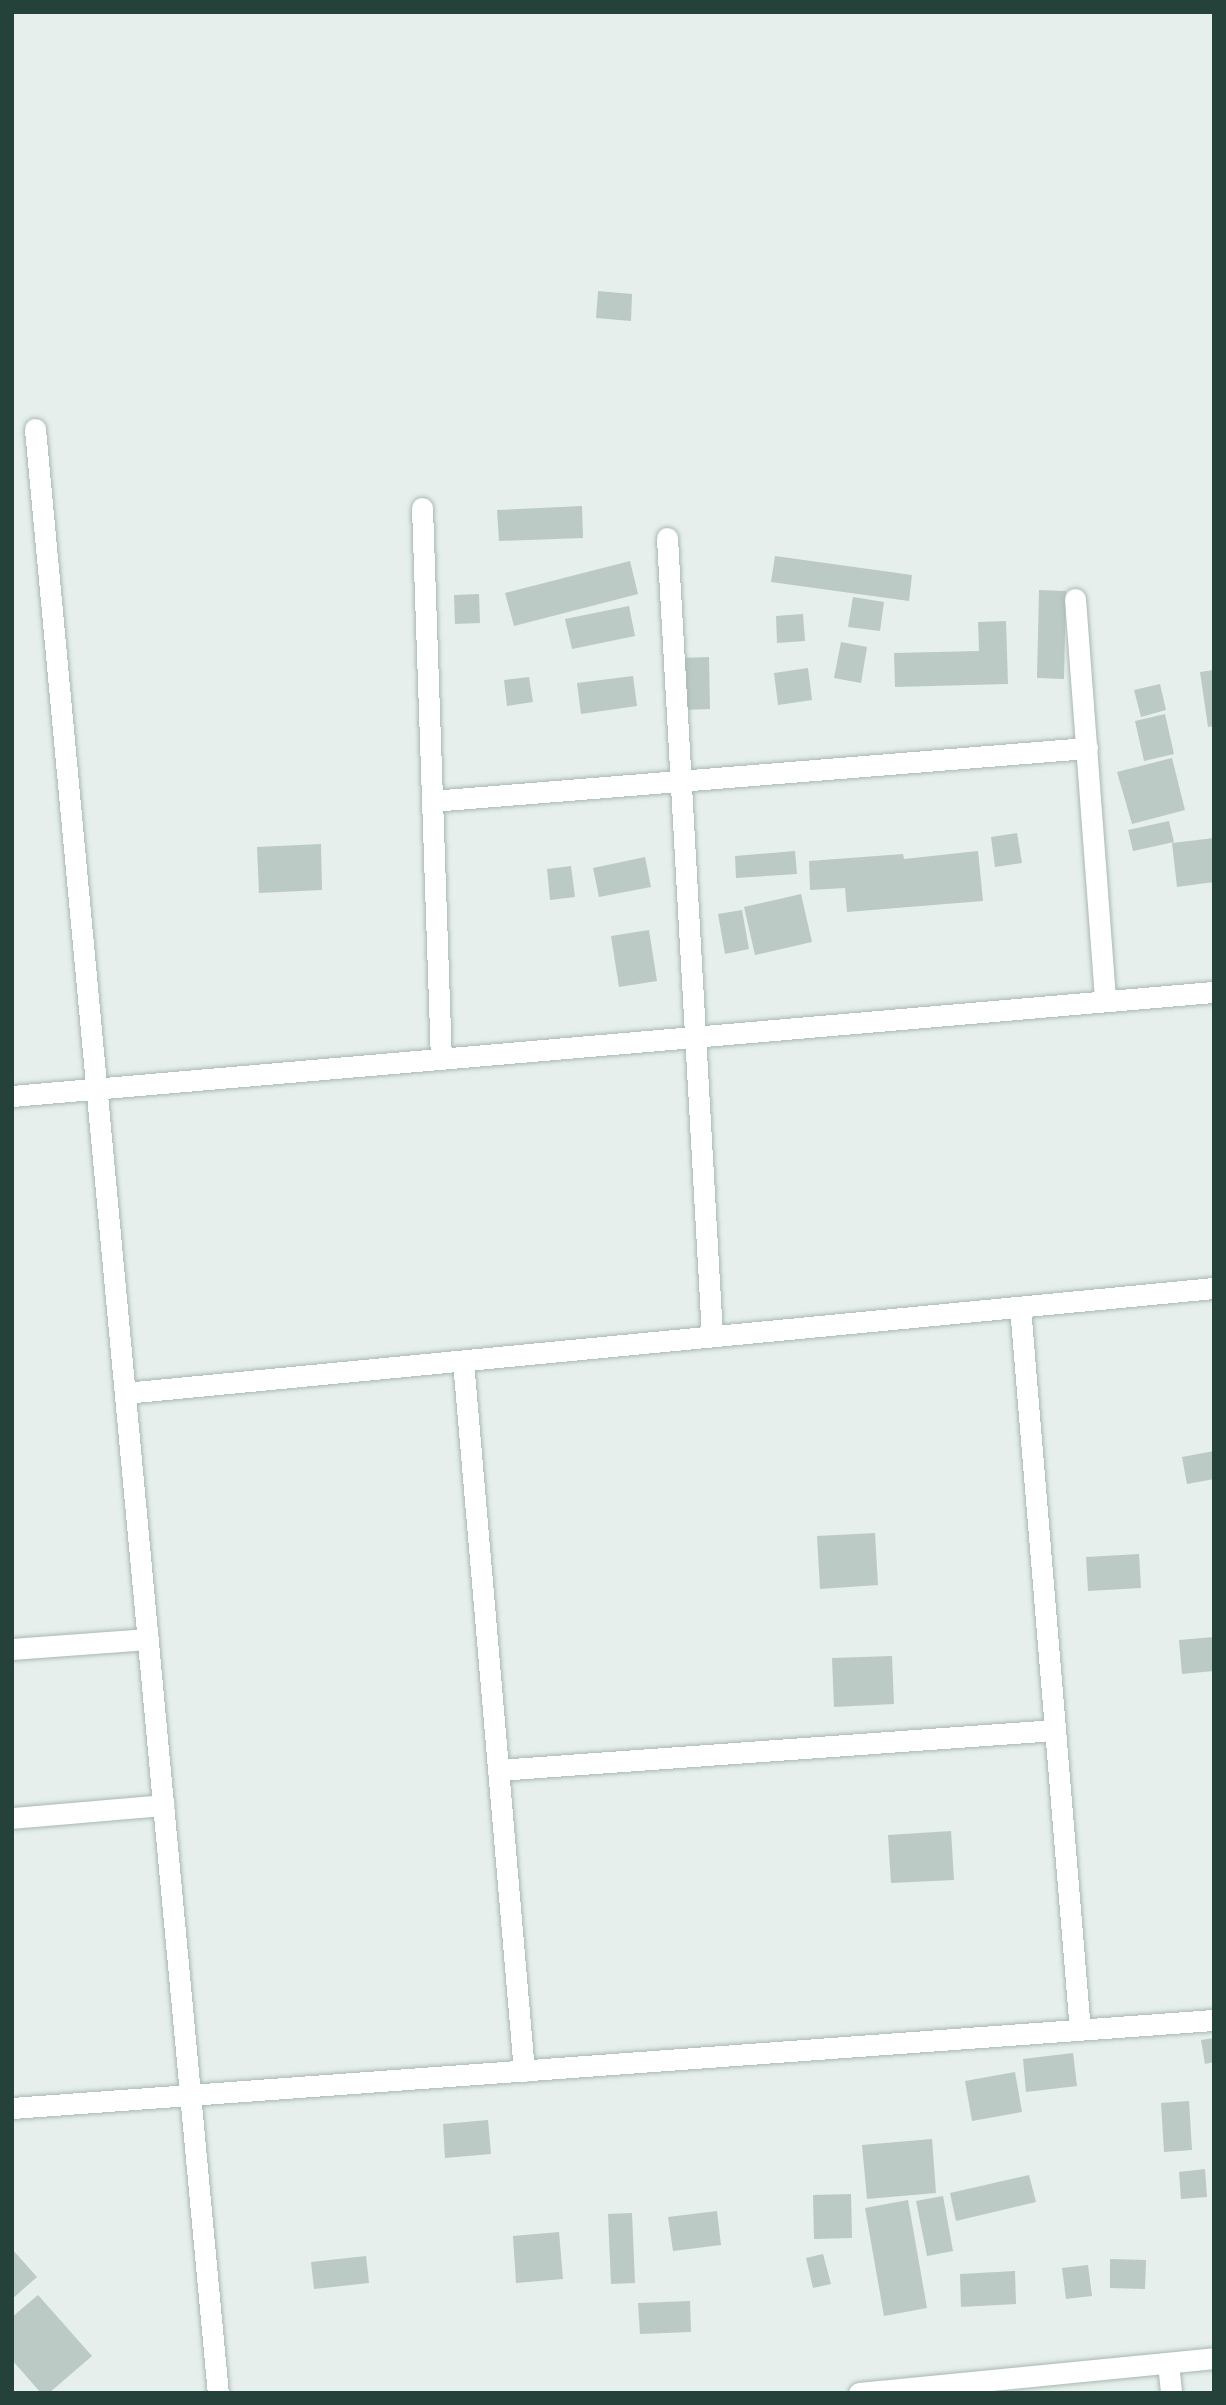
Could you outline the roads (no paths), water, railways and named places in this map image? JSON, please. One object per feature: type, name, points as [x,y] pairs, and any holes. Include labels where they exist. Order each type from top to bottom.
[{"type":"street","points":[[34,429],[218,2393]]},
{"type":"street","points":[[422,508],[441,1059]]},
{"type":"street","points":[[667,538],[712,1336]]},
{"type":"street","points":[[1075,599],[1105,1001]]},
{"type":"street","points":[[432,801],[1087,748]]},
{"type":"street","points":[[12,1096],[1214,992]]},
{"type":"street","points":[[125,1393],[1214,1288]]},
{"type":"street","points":[[1020,1307],[1080,2030]]},
{"type":"street","points":[[463,1361],[524,2071]]},
{"type":"street","points":[[12,1649],[148,1639]]},
{"type":"street","points":[[498,1770],[1055,1730]]},
{"type":"street","points":[[12,1818],[163,1805]]},
{"type":"street","points":[[12,2108],[1214,2020]]},
{"type":"street","points":[[859,2393],[1214,2358]]},
{"type":"street","points":[[1168,2362],[1171,2393]]}]
